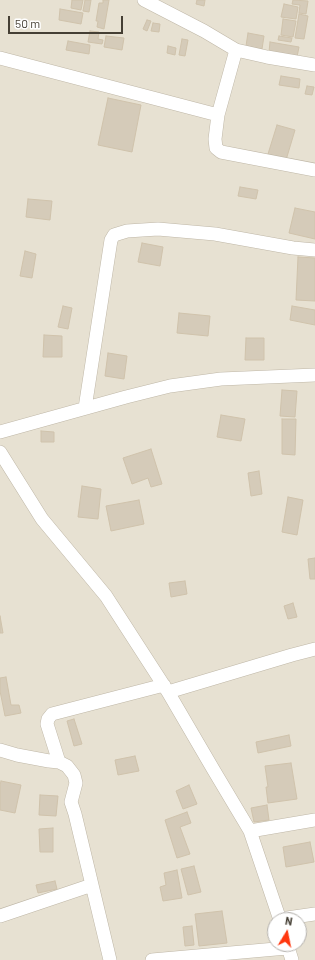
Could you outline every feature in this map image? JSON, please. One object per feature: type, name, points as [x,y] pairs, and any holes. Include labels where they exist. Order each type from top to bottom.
[{"type":"street","points":[[144,0],[204,31],[236,50],[315,65]]},
{"type":"street","points":[[236,50],[218,115],[215,139],[216,148],[221,152],[315,170]]},
{"type":"street","points":[[0,58],[218,115]]},
{"type":"street","points":[[86,408],[111,240],[114,235],[127,231],[158,229],[215,234],[293,248],[315,250]]},
{"type":"street","points":[[0,432],[170,386],[221,379],[315,375]]},
{"type":"street","points":[[0,452],[42,518],[106,596],[166,688],[250,831],[277,912]]},
{"type":"street","points":[[59,762],[47,724],[48,718],[52,714],[166,688],[315,649]]},
{"type":"street","points":[[0,750],[17,755],[59,762],[67,766],[74,775],[76,783],[71,802],[110,960]]},
{"type":"street","points":[[250,831],[315,820]]},
{"type":"street","points":[[0,916],[92,885]]},
{"type":"street","points":[[152,960],[274,952]]},
{"type":"shaded area","points":[[0,0],[315,0],[315,960],[0,960]]},
{"type":"building","points":[[72,0],[83,0],[81,10],[71,8]]},
{"type":"building","points":[[85,0],[91,0],[89,12],[83,11]]},
{"type":"building","points":[[103,0],[109,0],[104,29],[97,27],[98,21],[96,21],[99,3],[103,3]]},
{"type":"building","points":[[197,0],[205,0],[204,6],[196,4]]},
{"type":"building","points":[[293,0],[308,1],[306,14],[299,13],[300,5],[292,4]]},
{"type":"building","points":[[284,4],[298,7],[296,19],[281,17]]},
{"type":"building","points":[[60,9],[83,13],[81,24],[59,20]]},
{"type":"building","points":[[299,14],[308,16],[304,39],[295,38]]},
{"type":"building","points":[[283,19],[296,21],[293,37],[281,35]]},
{"type":"building","points":[[147,20],[151,21],[147,31],[143,29]]},
{"type":"building","points":[[153,23],[160,24],[159,32],[151,31]]},
{"type":"building","points":[[90,31],[99,32],[98,39],[103,40],[102,44],[88,42]]},
{"type":"building","points":[[248,33],[264,36],[262,49],[246,46]]},
{"type":"building","points":[[106,36],[124,38],[122,50],[104,47]]},
{"type":"building","points":[[279,36],[292,38],[291,42],[278,40]]},
{"type":"building","points":[[182,39],[188,40],[185,56],[179,55]]},
{"type":"building","points":[[68,41],[90,45],[89,54],[66,50]]},
{"type":"building","points":[[270,42],[299,47],[297,57],[269,52]]},
{"type":"building","points":[[168,46],[176,48],[175,55],[167,53]]},
{"type":"building","points":[[281,76],[300,79],[299,88],[279,85]]},
{"type":"building","points":[[307,86],[314,87],[312,95],[305,94]]},
{"type":"building","points":[[108,98],[141,105],[132,152],[98,145]]},
{"type":"building","points":[[277,125],[295,130],[286,160],[268,154]]},
{"type":"building","points":[[240,187],[258,190],[256,199],[238,196]]},
{"type":"building","points":[[28,199],[52,201],[50,220],[26,217]]},
{"type":"building","points":[[295,208],[315,212],[315,239],[289,233]]},
{"type":"building","points":[[142,243],[163,247],[160,266],[138,262]]},
{"type":"building","points":[[25,251],[36,254],[32,278],[20,276]]},
{"type":"building","points":[[298,257],[315,258],[315,301],[296,300]]},
{"type":"building","points":[[63,306],[72,308],[68,329],[58,327]]},
{"type":"building","points":[[292,306],[315,310],[315,325],[290,320]]},
{"type":"building","points":[[179,313],[210,316],[208,336],[177,333]]},
{"type":"building","points":[[44,335],[62,336],[62,357],[43,357]]},
{"type":"building","points":[[246,338],[264,338],[264,360],[245,360]]},
{"type":"building","points":[[108,353],[127,356],[124,379],[105,376]]},
{"type":"building","points":[[282,390],[297,391],[295,417],[280,416]]},
{"type":"building","points":[[221,415],[245,419],[241,441],[217,437]]},
{"type":"building","points":[[282,419],[296,419],[295,455],[282,454]]},
{"type":"building","points":[[41,431],[54,432],[54,442],[41,442]]},
{"type":"building","points":[[151,449],[162,484],[151,487],[148,478],[132,484],[123,458]]},
{"type":"building","points":[[259,471],[262,494],[251,496],[248,473]]},
{"type":"building","points":[[82,486],[101,489],[98,519],[78,517]]},
{"type":"building","points":[[288,497],[303,500],[297,535],[282,532]]},
{"type":"building","points":[[139,500],[144,524],[111,531],[106,506]]},
{"type":"building","points":[[315,558],[315,579],[310,579],[308,559]]},
{"type":"building","points":[[185,581],[187,594],[171,597],[169,583]]},
{"type":"building","points":[[293,603],[297,617],[288,619],[284,606]]},
{"type":"building","points":[[0,616],[3,633],[0,633]]},
{"type":"building","points":[[6,677],[11,705],[19,705],[21,713],[5,716],[0,691],[0,678]]},
{"type":"building","points":[[74,719],[82,744],[74,746],[67,721]]},
{"type":"building","points":[[289,735],[291,746],[258,753],[256,742]]},
{"type":"building","points":[[135,756],[139,771],[118,775],[115,760]]},
{"type":"building","points":[[291,763],[297,799],[268,803],[266,787],[268,787],[265,766]]},
{"type":"building","points":[[1,781],[21,785],[15,813],[0,810]]},
{"type":"building","points":[[189,785],[197,804],[183,809],[176,791]]},
{"type":"building","points":[[40,795],[58,796],[56,816],[39,815]]},
{"type":"building","points":[[267,805],[269,820],[254,822],[251,808]]},
{"type":"building","points":[[187,812],[191,823],[180,827],[190,854],[177,858],[165,820]]},
{"type":"building","points":[[53,828],[53,852],[40,852],[39,829]]},
{"type":"building","points":[[310,842],[314,862],[286,867],[283,847]]},
{"type":"building","points":[[194,866],[201,892],[188,895],[181,869]]},
{"type":"building","points":[[177,870],[182,898],[163,901],[160,887],[166,885],[164,873]]},
{"type":"building","points":[[55,881],[57,889],[38,893],[36,885]]},
{"type":"building","points":[[222,911],[227,943],[199,946],[195,914]]},
{"type":"building","points":[[192,926],[194,945],[185,946],[183,927]]}]
